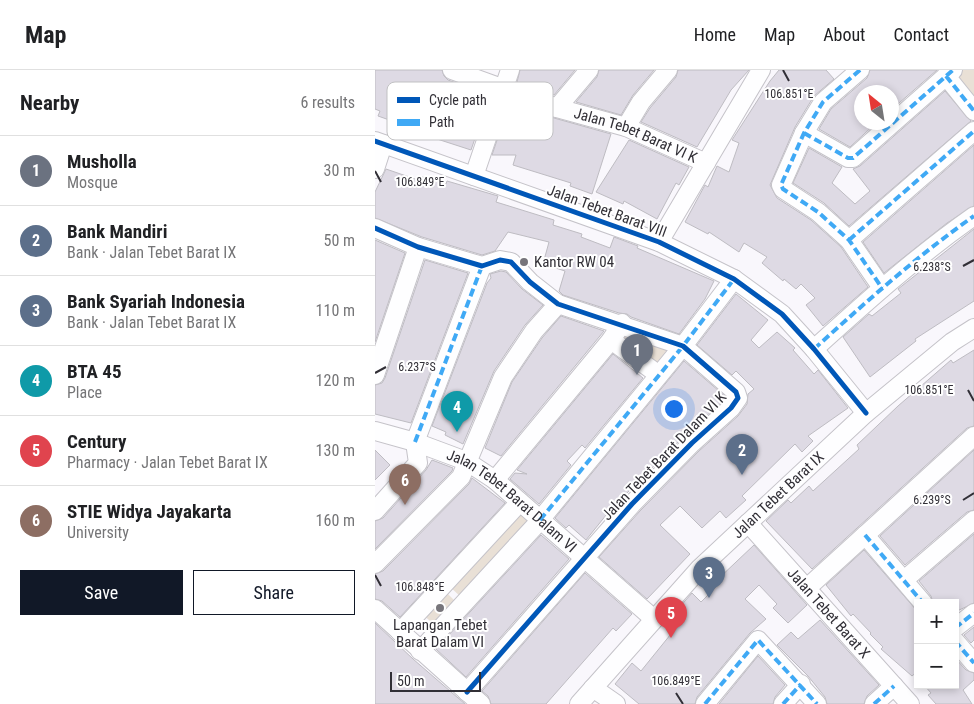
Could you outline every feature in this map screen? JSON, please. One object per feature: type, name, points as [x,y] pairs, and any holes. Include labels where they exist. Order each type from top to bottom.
[{"type":"street","name":"Jalan Tebet Barat VI K","points":[[452,70],[481,82]]},
{"type":"street","points":[[557,108],[589,70]]},
{"type":"street","points":[[626,126],[641,102],[668,70]]},
{"type":"street","points":[[860,70],[823,102],[804,133],[781,185],[783,189],[818,212],[849,240],[882,288]]},
{"type":"street","points":[[659,242],[759,71]]},
{"type":"street","points":[[804,133],[848,158],[853,158],[950,73],[974,111]]},
{"type":"street","name":"Jalan Tebet Barat VI K","points":[[553,107],[626,126],[706,163]]},
{"type":"street","points":[[849,240],[974,131]]},
{"type":"street","points":[[474,176],[485,140]]},
{"type":"street","points":[[375,168],[379,143]]},
{"type":"street","name":"Jalan Tebet Barat VIII","points":[[379,143],[659,242],[734,279],[782,314],[814,349],[866,413]]},
{"type":"street","points":[[814,349],[937,242],[974,216]]},
{"type":"street","points":[[375,228],[418,247],[482,266],[500,260],[511,262],[530,282],[559,304],[622,323],[683,346]]},
{"type":"street","points":[[375,375],[418,247]]},
{"type":"street","points":[[375,511],[418,463],[415,442],[482,266]]},
{"type":"street","points":[[421,651],[539,520],[683,346],[734,279]]},
{"type":"street","points":[[375,564],[461,477],[466,461],[503,377],[535,331],[559,304]]},
{"type":"street","points":[[495,480],[611,340],[622,323]]},
{"type":"street","name":"Jalan Tebet Barat IX","points":[[579,704],[700,568],[748,522],[866,413],[952,342],[974,328]]},
{"type":"street","points":[[611,340],[659,374]]},
{"type":"street","name":"Jalan Tebet Barat Dalam VI K","points":[[467,692],[639,498],[736,402],[736,392],[683,346]]},
{"type":"street","name":"Jalan Tebet Barat Dalam VI","points":[[375,431],[415,442],[466,461],[495,480],[583,559],[654,619]]},
{"type":"street","points":[[807,588],[974,436]]},
{"type":"street","points":[[400,632],[520,502]]},
{"type":"street","points":[[904,580],[974,520]]},
{"type":"street","name":"Jalan Tebet Barat X","points":[[748,522],[910,704]]},
{"type":"street","points":[[865,535],[920,599]]},
{"type":"street","points":[[375,609],[481,704]]},
{"type":"street","points":[[959,625],[974,613]]},
{"type":"street","points":[[705,704],[755,641],[761,641],[817,704]]},
{"type":"street","points":[[958,644],[974,663]]},
{"type":"street","points":[[783,704],[801,684]]},
{"type":"street","points":[[875,704],[894,686]]},
{"type":"street","points":[[593,688],[616,704]]},
{"type":"shaded area","points":[[956,70],[974,70],[974,101],[954,73]]},
{"type":"shaded area","points":[[623,325],[679,347],[660,368],[616,339]]},
{"type":"shaded area","points":[[519,508],[532,520],[462,598],[449,586]]},
{"type":"shaded area","name":"Lapangan Tebet Barat Dalam VI","points":[[445,591],[456,602],[435,625],[423,615]]},
{"type":"building","points":[[375,70],[442,70],[444,76],[454,82],[387,82],[387,119],[378,116],[380,111],[375,109]]},
{"type":"building","points":[[520,70],[575,70],[554,95],[553,82],[517,82]]},
{"type":"building","points":[[599,70],[654,70],[633,95],[621,115],[576,102],[597,77]]},
{"type":"building","points":[[678,70],[749,70],[731,90],[697,147],[641,122],[676,77]]},
{"type":"building","points":[[779,70],[826,70],[834,79],[814,96],[795,127],[770,185],[777,198],[811,220],[841,247],[868,287],[823,326],[806,305],[815,298],[801,284],[796,289],[784,279],[783,281],[762,263],[767,257],[744,243],[739,252],[709,232],[708,234],[685,222],[705,185],[708,187],[717,166],[729,172],[739,143],[732,140]]},
{"type":"building","points":[[870,70],[937,70],[899,103],[899,85],[859,85],[867,78]]},
{"type":"building","points":[[854,89],[854,130],[868,130],[850,147],[819,129],[831,109]]},
{"type":"building","points":[[945,91],[971,121],[849,226],[824,203],[793,183],[809,148],[842,167],[832,183],[855,204],[870,191],[853,169],[860,166]]},
{"type":"building","points":[[553,118],[611,134],[592,194],[570,186],[571,183],[513,165],[516,155],[492,155],[497,140],[553,140]]},
{"type":"building","points":[[440,140],[474,140],[471,150]]},
{"type":"building","points":[[629,140],[689,167],[679,185],[676,183],[657,219],[624,201],[623,204],[596,192]]},
{"type":"building","points":[[974,145],[974,206],[947,223],[884,273],[863,242]]},
{"type":"building","points":[[386,169],[418,180],[419,176],[446,184],[447,181],[498,196],[496,202],[554,220],[553,225],[582,234],[581,237],[610,248],[614,237],[714,281],[705,299],[679,334],[627,314],[563,295],[559,291],[565,271],[543,264],[549,242],[508,232],[495,251],[482,255],[422,237],[375,218],[375,192]]},
{"type":"building","points":[[974,229],[974,301],[915,339],[916,341],[870,377],[843,337],[869,314],[872,316],[901,293],[898,289]]},
{"type":"building","points":[[375,240],[405,253],[375,342]]},
{"type":"building","points":[[425,260],[468,273],[411,423],[375,414],[375,385],[382,383],[385,378]]},
{"type":"building","points":[[501,271],[506,272],[522,289],[543,305],[525,325],[494,371],[463,444],[445,435],[446,432],[432,426],[487,283],[491,278],[490,274]]},
{"type":"building","points":[[736,294],[768,320],[751,340],[759,348],[777,332],[795,348],[793,350],[814,374],[818,370],[848,408],[808,436],[813,441],[802,452],[795,444],[742,496],[746,500],[726,518],[720,511],[702,528],[680,506],[660,525],[690,554],[647,599],[599,557],[640,511],[699,451],[738,416],[747,404],[748,394],[754,389],[736,371],[732,375],[697,345]]},
{"type":"building","points":[[561,316],[604,331],[501,456],[485,448],[512,382],[542,338]]},
{"type":"building","points":[[974,350],[974,426],[967,428],[812,569],[766,521],[788,500],[791,503],[809,486],[813,491],[859,449],[857,445],[898,406],[951,360],[953,363]]},
{"type":"building","points":[[613,354],[643,378],[585,448],[582,445],[567,461],[571,465],[539,504],[510,479],[515,473],[527,474],[517,470]]},
{"type":"building","points":[[684,361],[726,397],[611,509],[586,540],[569,525],[566,528],[555,518]]},
{"type":"building","points":[[375,450],[390,465],[375,480]]},
{"type":"building","points":[[974,450],[974,510],[967,512],[905,565],[880,536]]},
{"type":"building","points":[[432,460],[453,468],[452,471],[375,549],[375,521],[383,518],[426,470]]},
{"type":"building","points":[[472,478],[505,503],[400,617],[382,601],[375,599],[375,574],[383,571],[469,484]]},
{"type":"building","points":[[974,534],[974,603],[959,610],[959,599],[932,599],[919,581]]},
{"type":"building","points":[[541,535],[569,559],[466,677],[436,649]]},
{"type":"building","points":[[754,545],[807,605],[788,623],[773,608],[777,604],[759,585],[745,599],[766,619],[750,633],[697,697],[695,704],[639,704],[615,684],[632,663],[641,671],[679,624],[671,617],[692,593],[701,602],[720,583],[717,580]]},
{"type":"building","points":[[864,550],[914,607],[914,674],[912,676],[881,649],[883,647],[871,633],[853,614],[851,616],[826,585]]},
{"type":"building","points":[[585,573],[632,614],[616,631],[613,628],[546,704],[491,704],[488,696],[482,691]]},
{"type":"building","points":[[820,620],[879,685],[867,696],[864,704],[827,704],[825,697],[808,676],[777,645],[791,632],[798,639]]},
{"type":"building","points":[[375,623],[413,659],[465,704],[375,704]]},
{"type":"building","points":[[974,627],[974,640],[971,643],[964,635]]},
{"type":"building","points":[[758,656],[785,685],[775,697],[773,704],[719,704]]},
{"type":"building","points":[[959,662],[966,670],[974,673],[974,680],[963,690],[972,704],[936,704],[928,695],[931,693],[928,689],[959,689]]},
{"type":"marked path","points":[[860,70],[823,102],[804,133],[781,185],[783,189],[818,212],[849,240],[882,288]]},
{"type":"marked path","points":[[804,133],[848,158],[853,158],[953,70]]},
{"type":"marked path","points":[[946,76],[974,111]]},
{"type":"marked path","points":[[849,240],[974,131]]},
{"type":"marked path","points":[[814,349],[912,263],[974,216]]},
{"type":"marked path","points":[[415,442],[482,266],[485,266]]},
{"type":"marked path","points":[[540,520],[683,346],[734,279]]},
{"type":"marked path","points":[[865,535],[920,599]]},
{"type":"marked path","points":[[959,625],[974,613]]},
{"type":"marked path","points":[[705,704],[758,640],[817,704]]},
{"type":"marked path","points":[[958,644],[974,663]]},
{"type":"marked path","points":[[783,704],[801,684]]},
{"type":"marked path","points":[[874,704],[894,686]]},
{"type":"cycle path","points":[[375,141],[659,242],[734,279],[782,314],[814,349],[866,413]]},
{"type":"cycle path","points":[[375,228],[418,247],[482,266],[500,260],[511,262],[530,282],[558,304],[683,346],[736,392],[738,398],[731,408],[692,443],[632,504],[467,692]]},
{"type":"place","name":"Kantor RW 04","points":[[524,262]]},
{"type":"place","name":"Musholla","points":[[637,375]]},
{"type":"place","name":"BTA 45","points":[[457,432]]},
{"type":"place","name":"Bank Mandiri","points":[[742,475]]},
{"type":"place","name":"STIE Widya Jayakarta","points":[[405,505]]},
{"type":"place","name":"Bank Syariah Indonesia","points":[[709,598]]},
{"type":"place","name":"Lapangan Tebet Barat Dalam VI","points":[[440,608]]},
{"type":"place","name":"Century","points":[[671,638]]}]
